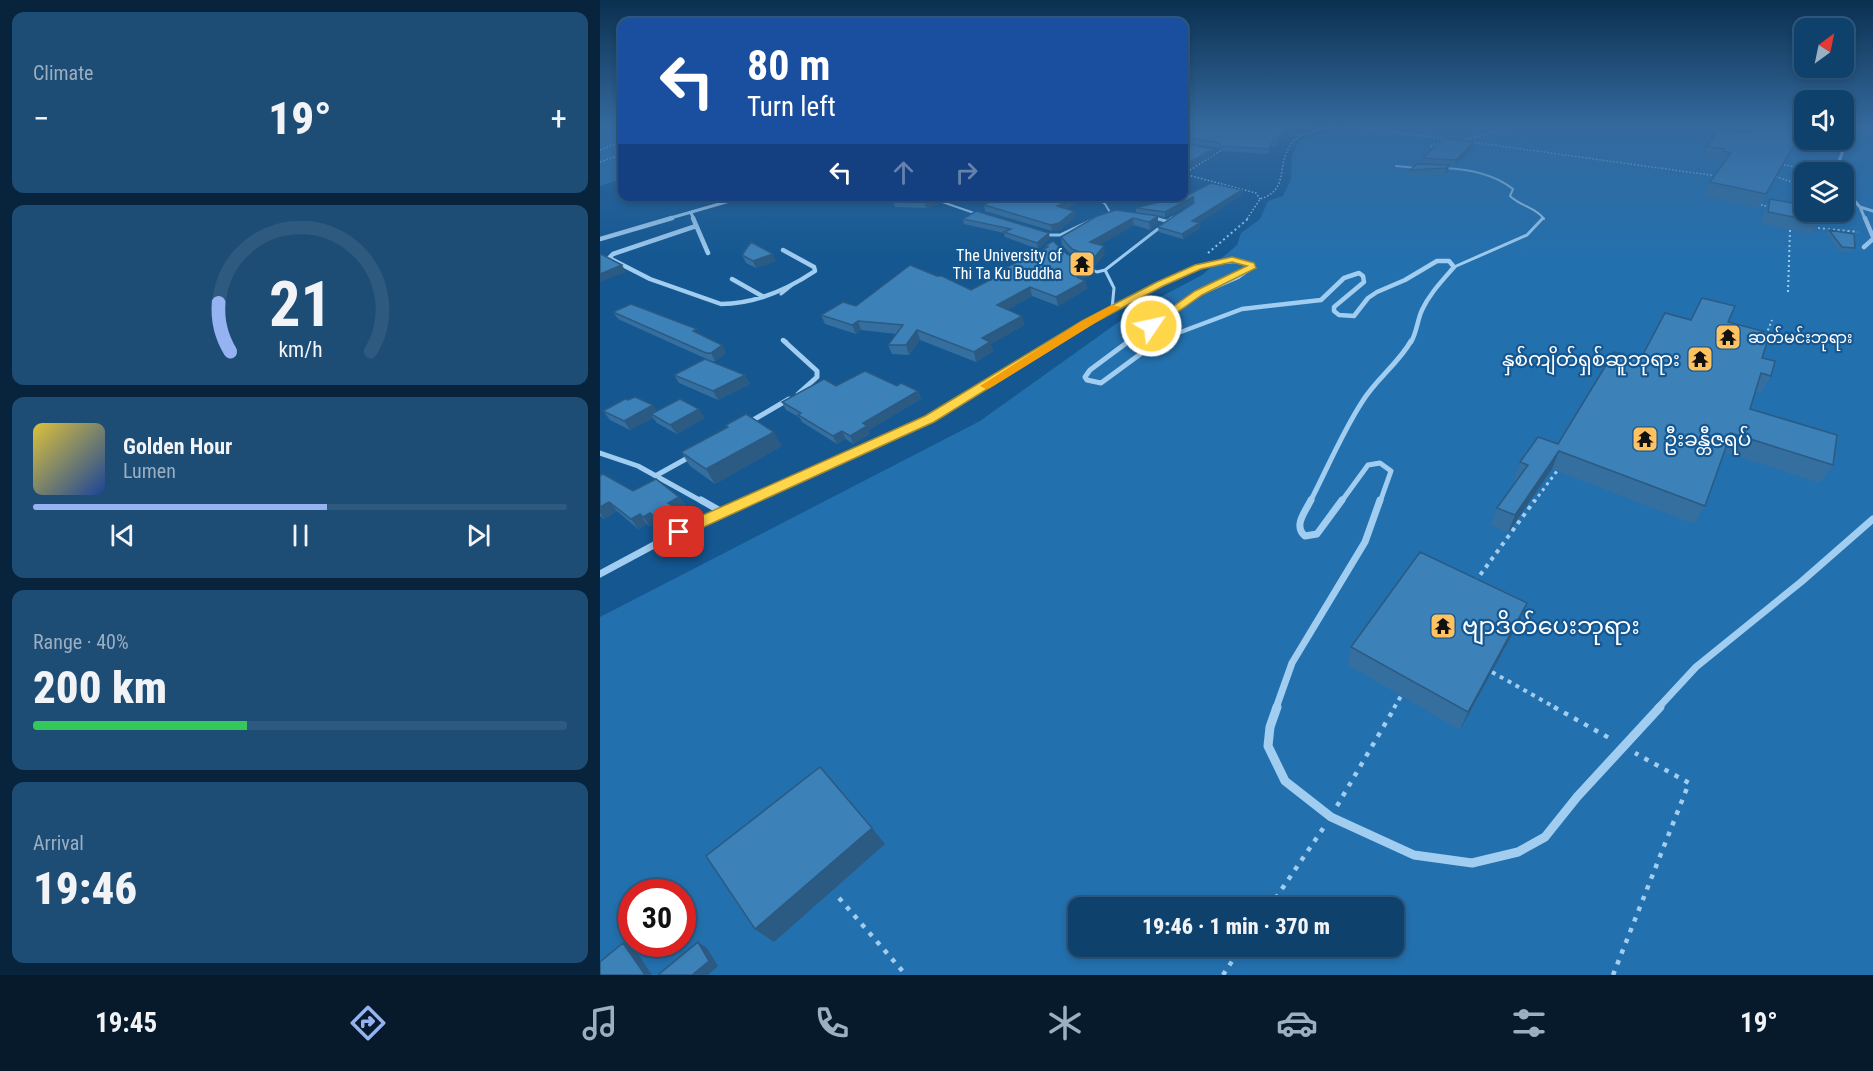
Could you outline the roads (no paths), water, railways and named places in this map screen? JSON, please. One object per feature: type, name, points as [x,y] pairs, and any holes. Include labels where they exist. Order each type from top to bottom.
[{"type":"street","points":[[1854,200],[1860,207],[1873,237],[1864,248]]},
{"type":"street","points":[[600,239],[731,201]]},
{"type":"street","points":[[1860,207],[1873,211]]},
{"type":"street","points":[[691,213],[708,253]]},
{"type":"street","points":[[696,226],[613,254],[609,258],[650,279],[721,304],[733,305],[762,296],[815,271],[814,267],[783,250]]},
{"type":"street","points":[[600,574],[642,549],[930,419],[1112,309],[1198,267],[1232,259],[1247,262],[1252,268],[1212,286],[1177,308],[1090,370],[1085,377],[1087,380],[1101,383],[1151,344],[1215,317],[1242,309],[1322,300],[1349,274],[1361,275],[1364,282],[1334,307],[1334,311],[1339,315],[1352,317],[1368,298],[1377,292],[1406,280],[1437,261],[1449,261],[1454,267],[1432,292],[1421,312],[1413,338],[1402,357],[1374,385],[1361,403],[1298,526],[1299,531],[1305,536],[1317,534],[1368,465],[1380,464],[1391,471],[1365,542],[1292,663],[1270,727],[1268,746],[1285,782],[1331,817],[1414,855],[1473,863],[1518,852],[1545,837],[1577,797],[1696,667],[1873,519]]},
{"type":"street","points":[[732,279],[762,296]]},
{"type":"street","points":[[739,428],[800,393],[817,377],[817,371],[783,340]]},
{"type":"street","points":[[657,475],[698,452]]},
{"type":"street","points":[[600,453],[657,475],[722,512]]},
{"type":"lane","points":[[1454,267],[1527,235],[1544,219],[1538,212],[1514,201],[1510,196],[1513,189],[1508,184],[1478,172],[1456,170]]},
{"type":"lane","points":[[941,201],[980,214]]},
{"type":"lane","points":[[1101,201],[1111,214]]},
{"type":"lane","points":[[1081,265],[1097,272],[1105,270],[1166,221],[1184,211]]},
{"type":"lane","points":[[1042,234],[1060,236],[1089,219],[1119,214]]},
{"type":"lane","points":[[1147,216],[1166,221]]},
{"type":"lane","points":[[1058,242],[1060,236]]},
{"type":"lane","points":[[1105,270],[1114,281],[1112,309]]},
{"type":"lane","points":[[781,294],[803,278]]},
{"type":"place","name":"The University of Thi Ta Ku Buddha","points":[[1082,264]]},
{"type":"place","name":"ဆတ်မင်းဘုရား","points":[[1728,337]]},
{"type":"place","name":"နှစ်ကျိတ်ရှစ်ဆူဘုရား","points":[[1700,359]]},
{"type":"place","name":"ဦးခန္တီဇရပ်","points":[[1645,439]]},
{"type":"place","name":"ဗျာဒိတ်ပေးဘုရား","points":[[1443,626]]}]
